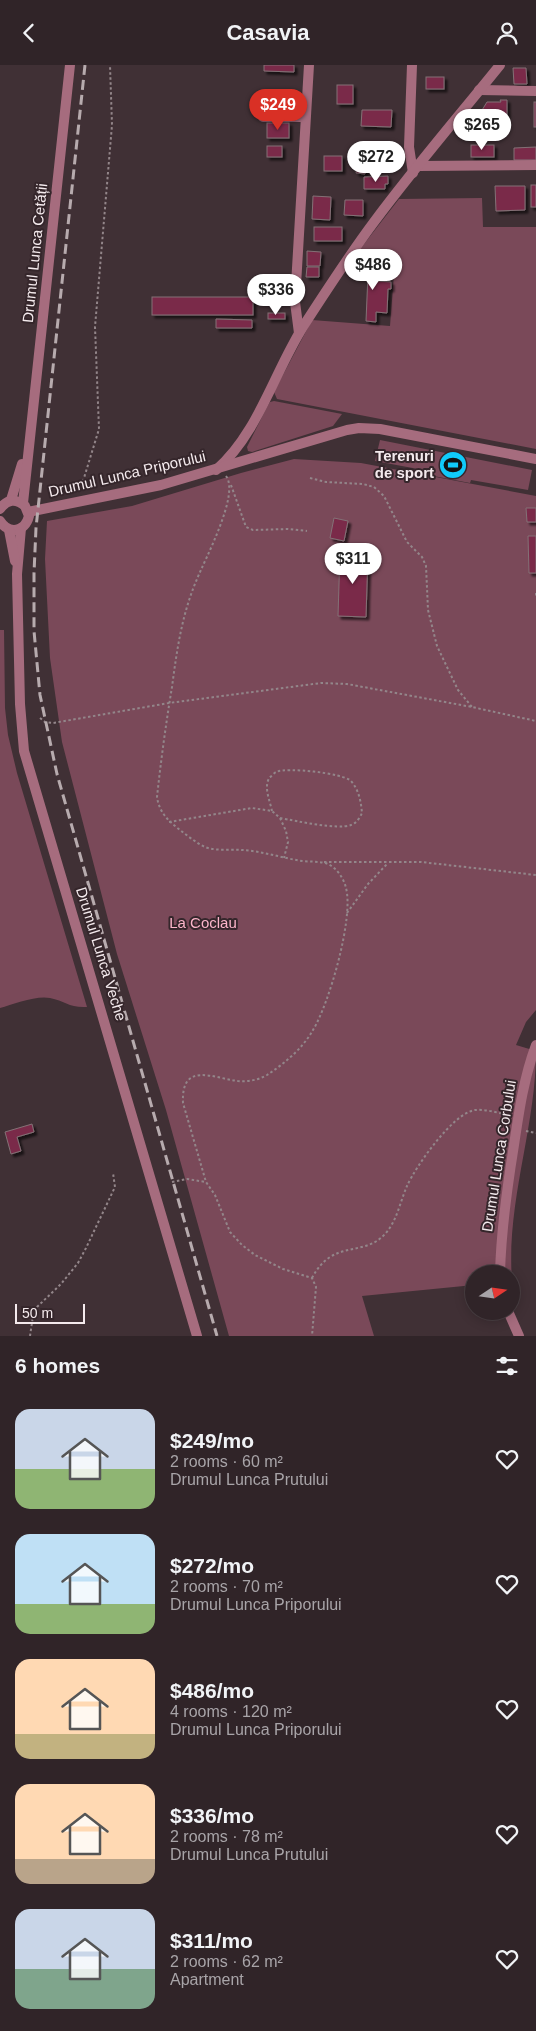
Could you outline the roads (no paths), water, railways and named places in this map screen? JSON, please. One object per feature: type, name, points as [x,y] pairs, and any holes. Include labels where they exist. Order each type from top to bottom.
[{"type":"street","name":"Drumul Lunca Cetății","points":[[21,528],[28,521],[26,507],[28,444],[70,65]]},
{"type":"street","points":[[299,333],[295,303],[309,65]]},
{"type":"street","points":[[412,65],[409,147],[416,169],[536,165]]},
{"type":"street","name":"Drumul Lunca Priporului","points":[[26,507],[76,502],[152,487],[216,470],[234,452],[247,432],[299,333],[344,263],[416,169],[500,65]]},
{"type":"street","points":[[480,90],[536,91]]},
{"type":"street","points":[[263,117],[305,117]]},
{"type":"street","points":[[216,470],[325,436],[359,428],[380,429],[536,459]]},
{"type":"street","name":"Drumul Lunca Cetății","points":[[11,500],[28,444]]},
{"type":"street","points":[[0,509],[11,500],[26,507]]},
{"type":"street","points":[[3,526],[21,528]]},
{"type":"street","name":"Drumul Lunca Veche","points":[[3,526],[17,574]]},
{"type":"street","name":"Drumul Lunca Veche","points":[[21,528],[17,574],[20,711],[24,751],[197,1336]]},
{"type":"street","name":"Drumul Lunca Corbului","points":[[500,1265],[502,1229],[518,1118],[528,1071],[536,1045]]},
{"type":"street","points":[[512,1320],[518,1336]]},
{"type":"railway","points":[[85,65],[36,528],[34,631],[40,695],[57,774],[217,1336]]},
{"type":"place","name":"Terenuri de sport","points":[[453,465]]},
{"type":"park label","name":"La Coclau","points":[[203,923]]}]
